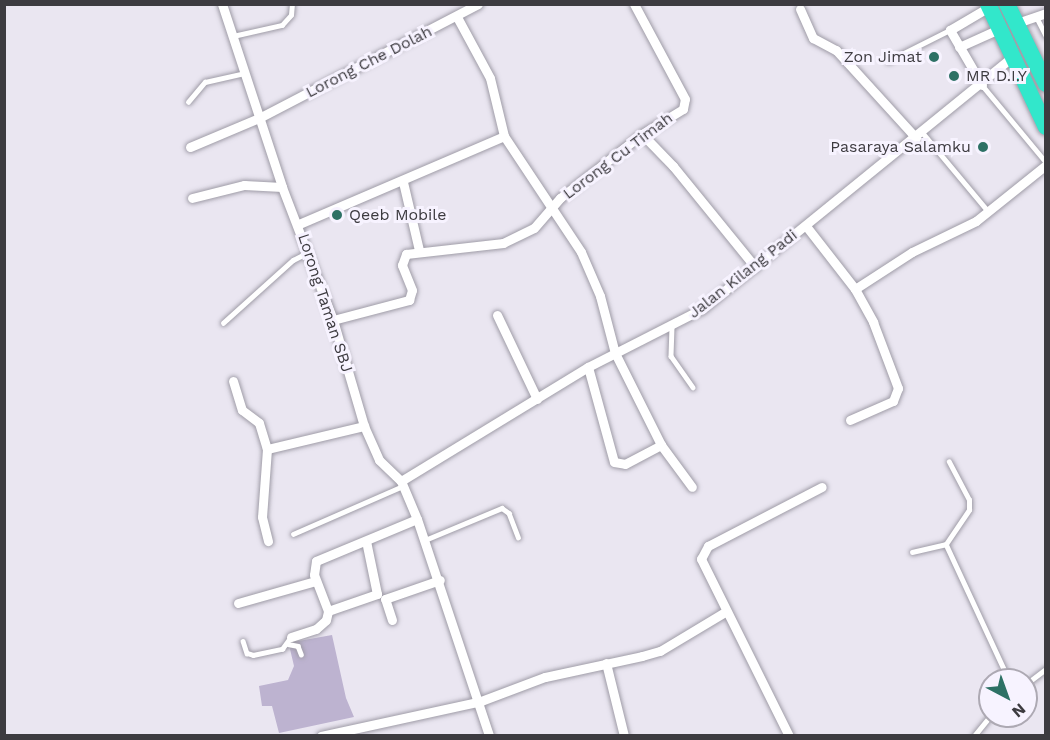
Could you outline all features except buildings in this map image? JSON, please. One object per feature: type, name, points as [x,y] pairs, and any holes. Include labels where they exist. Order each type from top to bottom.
[{"type":"highway","points":[[1007,4],[1046,84]]},
{"type":"highway","points":[[989,6],[1011,58],[1046,128]]},
{"type":"street","name":"Lorong Taman SBJ","points":[[222,4],[282,188],[310,252],[333,320],[363,426],[379,460],[402,483]]},
{"type":"street","name":"Lorong Che Dolah","points":[[190,147],[259,118],[457,17],[478,4]]},
{"type":"street","name":"Lorong Cu Timah","points":[[419,250],[503,243],[534,228],[551,209],[642,134],[685,105],[634,4]]},
{"type":"street","points":[[982,85],[950,30],[989,6]]},
{"type":"street","points":[[800,9],[813,38],[836,50],[919,135]]},
{"type":"street","points":[[959,47],[999,29],[1041,15]]},
{"type":"street","points":[[457,17],[490,78],[504,136],[592,273],[615,353],[661,445],[692,487]]},
{"type":"street","name":"Jalan Kilang Padi","points":[[402,483],[588,367],[672,327],[704,308],[982,85],[1027,45]]},
{"type":"street","points":[[642,134],[673,166],[755,267]]},
{"type":"street","points":[[299,224],[403,182],[504,136]]},
{"type":"street","points":[[855,289],[894,262],[962,230],[1046,164]]},
{"type":"street","points":[[333,320],[409,300],[412,290],[402,260],[419,250],[403,182]]},
{"type":"street","points":[[192,198],[244,185],[282,188]]},
{"type":"street","points":[[806,226],[855,289],[884,346],[899,393],[893,401],[850,420]]},
{"type":"street","points":[[497,315],[537,399]]},
{"type":"street","points":[[588,367],[614,462],[625,464],[661,445]]},
{"type":"street","points":[[233,381],[242,410],[258,423],[267,449],[262,517],[268,541]]},
{"type":"street","points":[[267,449],[363,426]]},
{"type":"street","points":[[402,483],[440,580],[481,701],[489,735]]},
{"type":"street","points":[[789,735],[702,566],[703,551],[822,487]]},
{"type":"street","points":[[328,611],[316,581],[316,561],[417,519]]},
{"type":"street","points":[[290,640],[319,627],[328,611],[377,594],[366,541]]},
{"type":"street","points":[[392,620],[385,599],[440,580]]},
{"type":"street","points":[[238,603],[316,581]]},
{"type":"street","points":[[321,735],[481,701],[511,687],[660,651],[725,612]]},
{"type":"street","points":[[606,663],[624,735]]},
{"type":"lane","points":[[232,36],[282,25],[291,15],[292,4]]},
{"type":"lane","points":[[1041,15],[1046,36]]},
{"type":"lane","points":[[888,61],[950,30]]},
{"type":"lane","points":[[188,102],[205,82],[244,73]]},
{"type":"lane","points":[[982,85],[1046,164]]},
{"type":"lane","points":[[919,135],[988,211]]},
{"type":"lane","points":[[222,323],[293,260],[310,252]]},
{"type":"lane","points":[[672,327],[671,356],[693,387]]},
{"type":"lane","points":[[912,552],[946,544],[970,507],[949,462]]},
{"type":"lane","points":[[293,534],[402,483]]},
{"type":"lane","points":[[425,540],[502,508],[509,513],[518,537]]},
{"type":"lane","points":[[946,544],[1003,668]]},
{"type":"lane","points":[[243,641],[248,653],[253,655],[282,649],[290,640],[298,646],[301,654]]},
{"type":"shaded area","points":[[332,635],[346,698],[354,717],[279,733],[272,706],[262,706],[259,686],[288,680],[294,666],[290,649],[293,642]]},
{"type":"place","name":"Zon Jimat","points":[[934,57]]},
{"type":"place","name":"MR D.I.Y","points":[[954,76]]},
{"type":"place","name":"Pasaraya Salamku","points":[[983,147]]},
{"type":"place","name":"Qeeb Mobile","points":[[337,215]]}]
